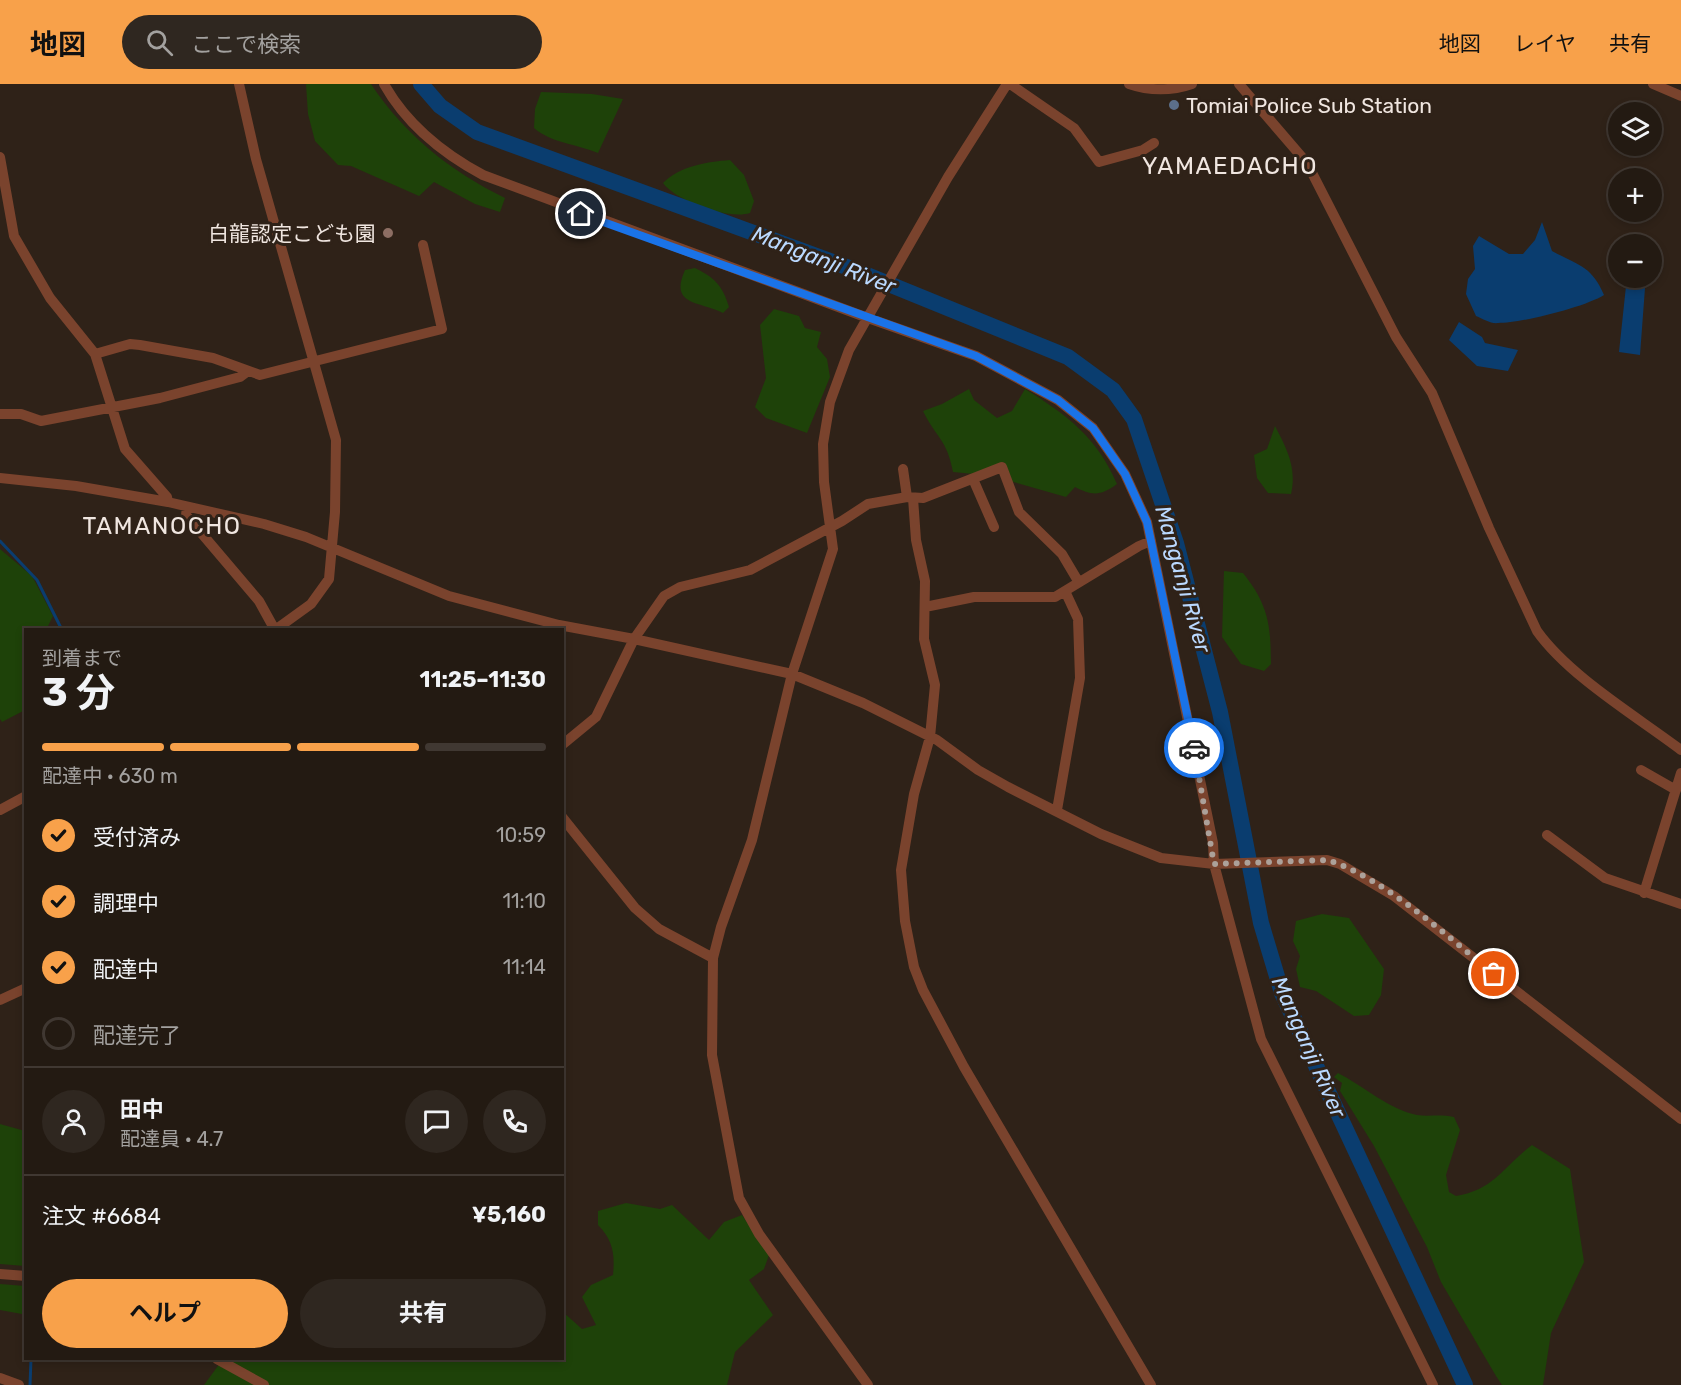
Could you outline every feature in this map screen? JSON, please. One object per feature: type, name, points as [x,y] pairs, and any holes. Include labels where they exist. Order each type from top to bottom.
[{"type":"street","points":[[239,84],[256,159],[336,440],[335,512],[329,579],[310,604],[278,628]]},
{"type":"street","points":[[384,84],[419,131],[466,166],[483,175],[976,356],[1037,388],[1074,412],[1093,428],[1125,474],[1147,522],[1216,863],[1261,1039],[1433,1385]]},
{"type":"street","points":[[868,1385],[759,1234],[739,1198],[712,1055],[714,958],[721,927],[752,840],[792,674],[833,549],[829,526],[823,444],[830,402],[849,350],[948,177],[1009,84],[1074,128],[1099,162],[1143,150],[1154,143]]},
{"type":"street","points":[[1129,84],[1142,89],[1192,84]]},
{"type":"street","points":[[1239,84],[1307,163],[1396,337],[1432,393],[1489,528],[1537,631],[1548,646],[1570,667],[1681,750]]},
{"type":"street","points":[[1653,84],[1681,96]]},
{"type":"street","points":[[0,157],[14,236],[50,298],[95,354],[125,449],[168,502]]},
{"type":"street","points":[[95,354],[130,344],[140,345],[213,357],[260,375],[442,329],[423,245]]},
{"type":"street","points":[[0,414],[21,414],[41,421],[211,385],[246,375],[248,371]]},
{"type":"street","points":[[564,743],[596,717],[634,639],[664,596],[680,587],[750,570],[842,521],[868,504],[923,498],[1002,467],[1019,512],[1056,547],[1078,581]]},
{"type":"street","points":[[903,469],[925,581],[924,639],[935,686],[930,737],[914,794],[901,870],[905,921],[914,967],[923,990],[964,1067],[1151,1385]]},
{"type":"street","points":[[0,478],[76,486],[168,502],[264,524],[331,547],[449,596],[559,625],[792,674],[863,703],[930,737],[978,770],[1125,845],[1161,858],[1216,863],[1327,860],[1370,880],[1681,1119]]},
{"type":"street","points":[[973,479],[994,527]]},
{"type":"street","points":[[187,507],[186,515],[259,601],[274,628]]},
{"type":"street","points":[[925,607],[974,597],[1055,597],[1078,581],[1151,541]]},
{"type":"street","points":[[1057,810],[1080,678],[1078,619],[1065,591]]},
{"type":"street","points":[[1641,770],[1678,790]]},
{"type":"street","points":[[1644,893],[1678,790],[1681,773]]},
{"type":"street","points":[[0,810],[24,797]]},
{"type":"street","points":[[564,819],[635,908],[659,929],[714,958]]},
{"type":"street","points":[[1547,835],[1605,878],[1681,904]]},
{"type":"street","points":[[0,1000],[24,989]]},
{"type":"street","points":[[0,1274],[24,1276]]},
{"type":"street","points":[[219,1360],[264,1385]]},
{"type":"street","points":[[0,1378],[19,1385]]},
{"type":"green space","points":[[306,84],[371,84],[399,120],[430,150],[447,164],[505,198],[500,212],[475,204],[434,182],[419,196],[351,166],[338,165],[315,141],[308,114]]},
{"type":"green space","points":[[541,92],[592,94],[623,99],[598,153],[548,137],[534,128],[535,109]]},
{"type":"green space","points":[[730,160],[744,175],[754,201],[750,213],[729,214],[703,207],[679,196],[663,183],[685,169]]},
{"type":"green space","points":[[695,268],[713,279],[721,288],[729,307],[723,313],[696,304],[684,296],[681,282],[685,270]]},
{"type":"green space","points":[[774,309],[799,316],[805,328],[821,332],[817,347],[827,359],[830,377],[807,433],[766,418],[755,407],[766,378],[760,325]]},
{"type":"green space","points":[[969,389],[974,400],[997,418],[1012,411],[1025,389],[1067,418],[1090,440],[1109,467],[1117,484],[1101,493],[1086,492],[1075,487],[1066,497],[1010,481],[1004,462],[974,474],[953,472],[948,452],[923,411],[942,404]]},
{"type":"green space","points":[[1275,426],[1292,467],[1291,494],[1268,493],[1257,478],[1254,455],[1267,449]]},
{"type":"green space","points":[[0,549],[32,576],[53,616],[47,628],[24,628],[24,711],[2,722],[0,719]]},
{"type":"green space","points":[[1224,571],[1243,573],[1263,605],[1269,626],[1271,650],[1271,664],[1264,671],[1241,664],[1222,637]]},
{"type":"green space","points":[[1322,914],[1349,918],[1384,969],[1381,995],[1369,1015],[1354,1016],[1316,991],[1300,987],[1296,969],[1300,956],[1293,941],[1296,921]]},
{"type":"green space","points":[[1338,1073],[1386,1103],[1407,1112],[1421,1116],[1454,1117],[1460,1130],[1446,1175],[1449,1192],[1456,1196],[1469,1193],[1489,1183],[1532,1145],[1570,1169],[1584,1262],[1551,1333],[1543,1385],[1502,1385],[1496,1376],[1441,1282],[1427,1247],[1374,1146],[1340,1091],[1342,1083],[1334,1077]]},
{"type":"green space","points":[[0,1124],[24,1131],[24,1266],[0,1264]]},
{"type":"green space","points":[[626,1203],[660,1209],[672,1205],[709,1240],[724,1222],[742,1215],[769,1255],[764,1269],[749,1280],[773,1315],[735,1352],[727,1385],[204,1385],[222,1360],[564,1360],[564,1313],[582,1329],[596,1325],[582,1297],[591,1285],[613,1275],[612,1248],[607,1236],[598,1225],[598,1211]]},
{"type":"green space","points":[[0,1284],[24,1286],[24,1312],[22,1314],[0,1310]]},
{"type":"water","points":[[1542,222],[1552,251],[1577,263],[1589,272],[1604,295],[1568,309],[1522,320],[1495,323],[1476,316],[1466,294],[1468,279],[1475,269],[1473,246],[1479,236],[1509,254],[1523,254],[1535,240]]},
{"type":"water","points":[[1626,288],[1645,288],[1640,355],[1619,352]]},
{"type":"water","points":[[1459,322],[1482,337],[1485,343],[1518,350],[1508,371],[1477,366],[1449,340]]},
{"type":"waterway","name":"Manganji River","points":[[421,84],[440,106],[477,132],[852,269],[1068,357],[1113,390],[1134,419],[1176,543],[1220,712],[1261,923],[1282,993],[1465,1385]]},
{"type":"waterway","points":[[0,541],[37,580],[61,628]]},
{"type":"waterway","points":[[30,1385],[31,1360]]},
{"type":"way so far","points":[[1194,748],[1213,843],[1214,864],[1327,860],[1340,864],[1394,896],[1494,974]]},
{"type":"place","name":"Tomiai Police Sub Station","points":[[1174,105]]},
{"type":"place","name":"白龍認定こども園","points":[[388,233]]},
{"type":"district","name":"YAMAEDACHO","points":[[1230,166]]},
{"type":"district","name":"TAMANOCHO","points":[[162,526]]},
{"type":"route","points":[[581,214],[976,356],[1006,370],[1058,400],[1093,428],[1125,474],[1147,522],[1194,748]]}]
